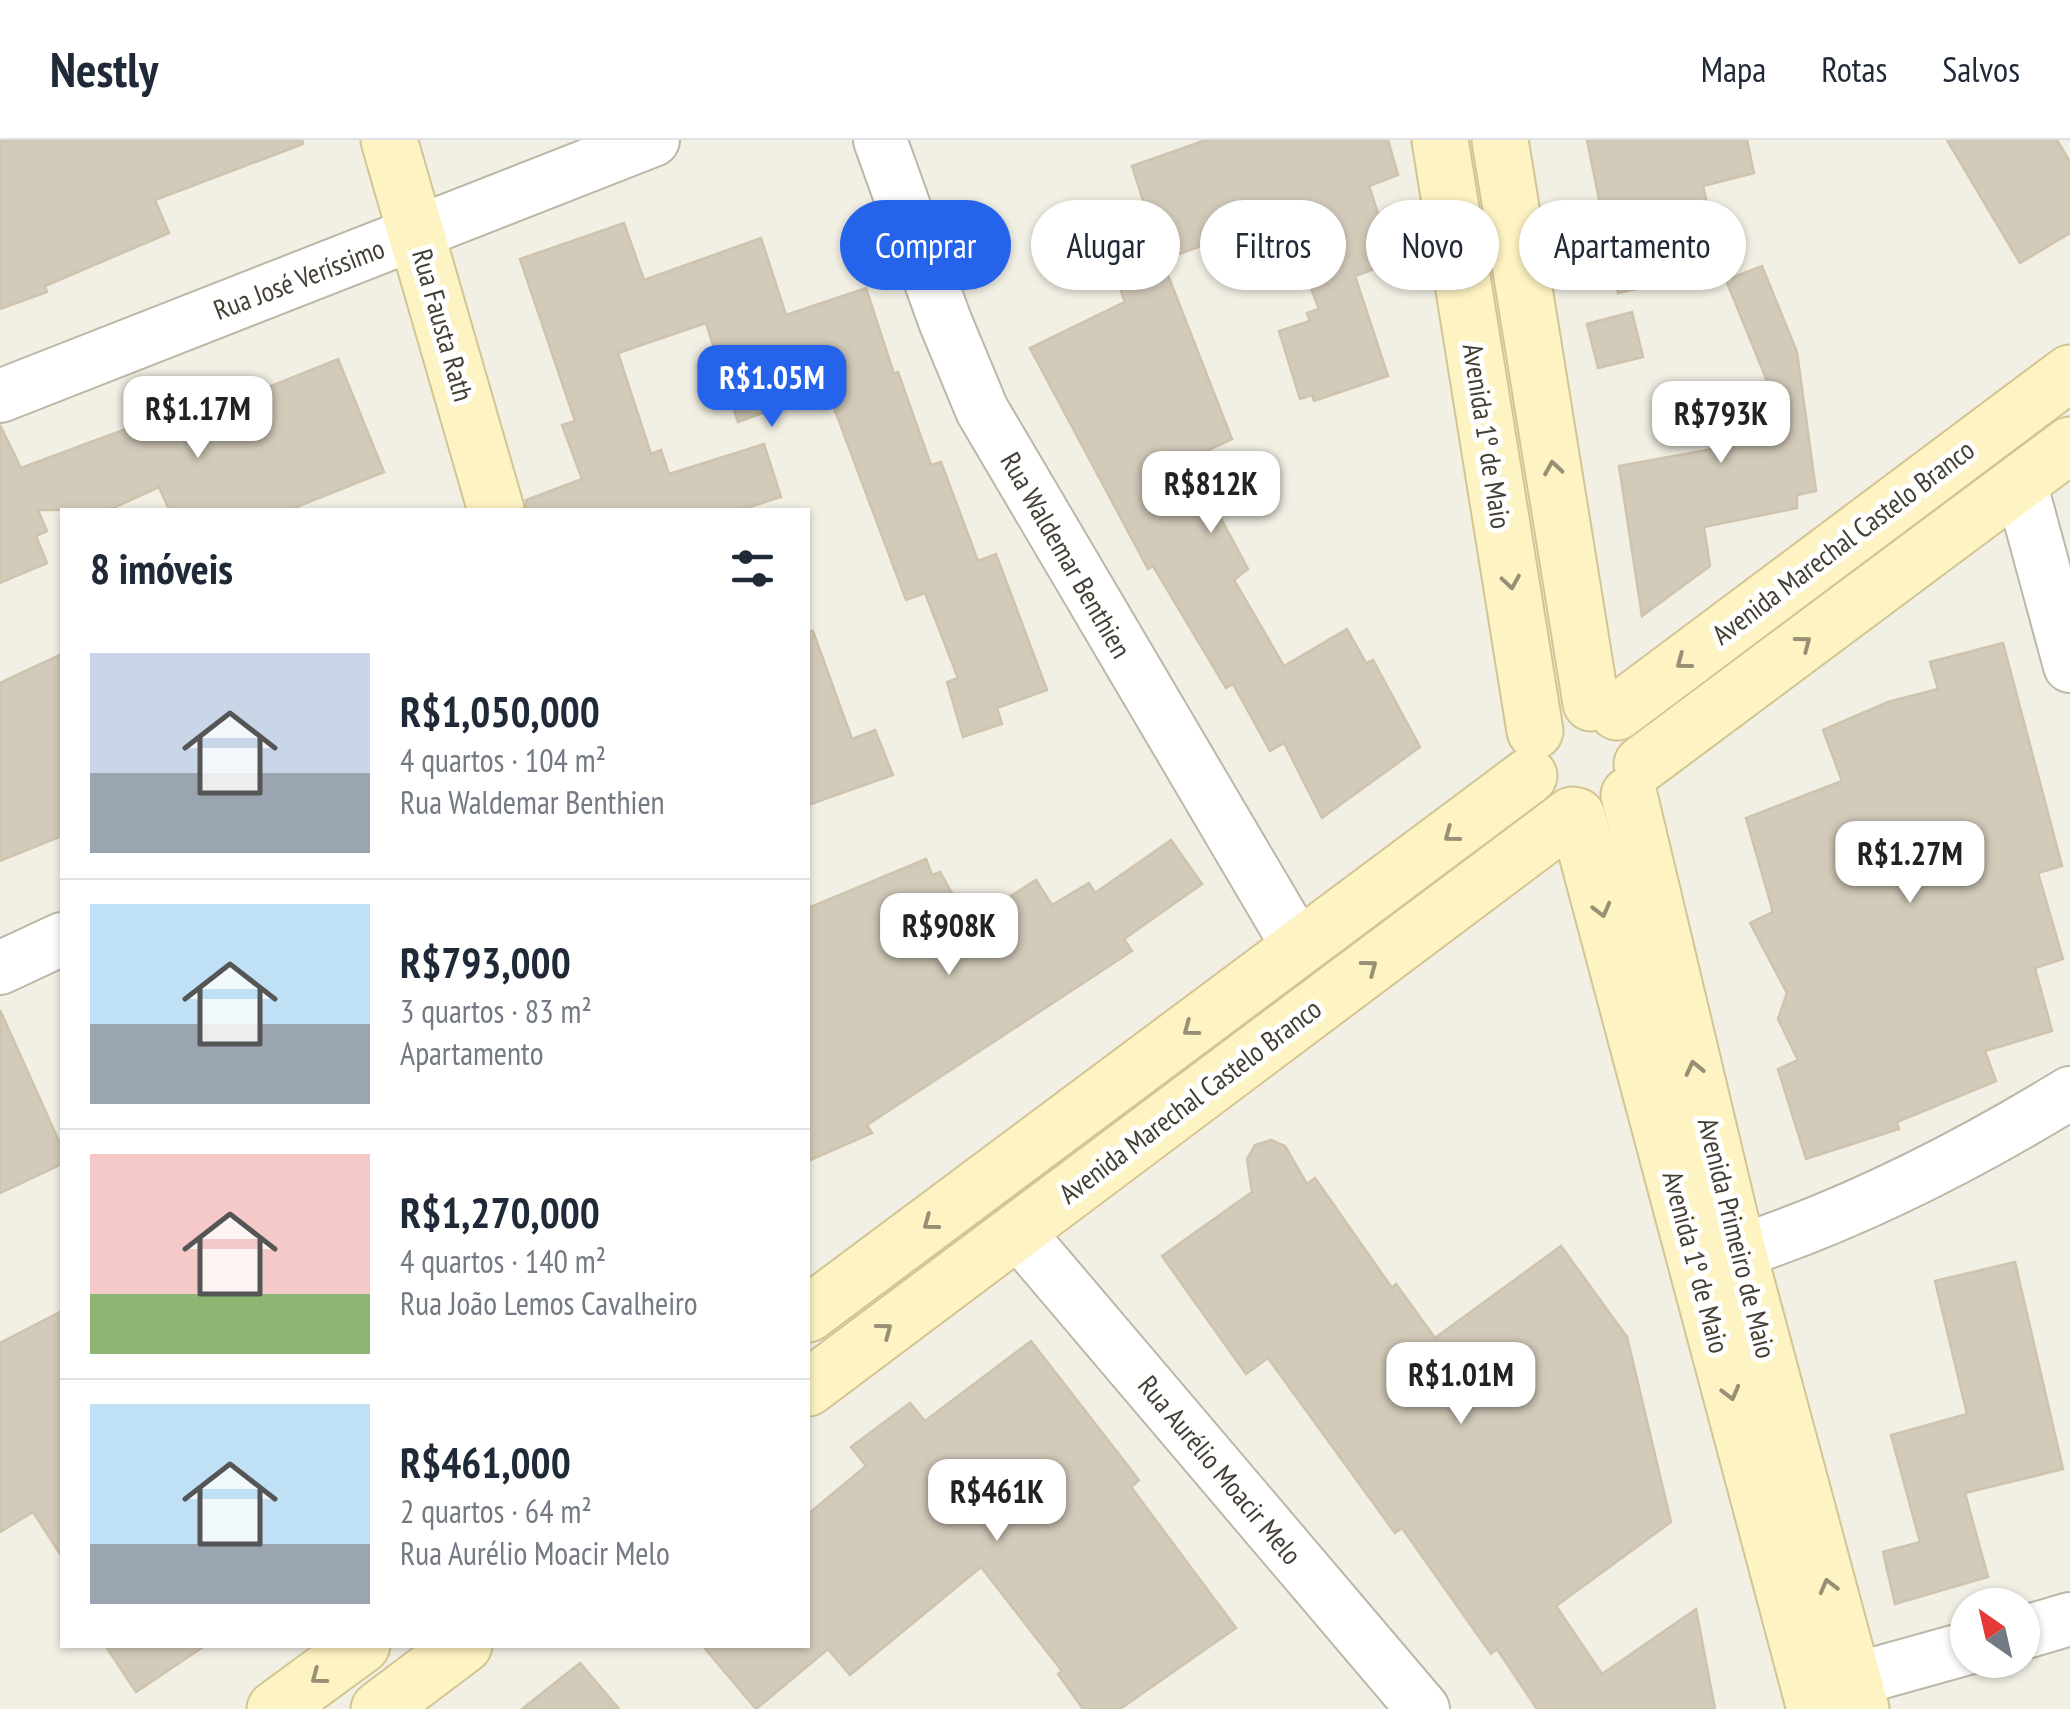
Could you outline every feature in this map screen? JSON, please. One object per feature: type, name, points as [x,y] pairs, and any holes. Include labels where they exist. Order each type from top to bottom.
[{"type":"main road","name":"Rua Fausta Rath","points":[[389,140],[495,508]]},
{"type":"main road","name":"Avenida 1º de Maio","points":[[1440,140],[1532,754]]},
{"type":"main road","points":[[1500,140],[1604,707],[1636,734],[1636,779],[1615,808],[1596,816],[1574,815],[1547,803],[1532,754],[1558,708],[1604,707]]},
{"type":"main road","name":"Avenida Marechal Castelo Branco","points":[[1604,707],[2070,373]]},
{"type":"main road","name":"Avenida Marechal Castelo Branco","points":[[1636,779],[2070,445]]},
{"type":"main road","name":"Avenida Marechal Castelo Branco","points":[[810,1313],[1300,948],[1532,754]]},
{"type":"main road","name":"Avenida Primeiro de Maio","points":[[1636,779],[1738,1252],[1843,1699]]},
{"type":"main road","name":"Avenida Marechal Castelo Branco","points":[[810,1386],[1574,815]]},
{"type":"main road","name":"Avenida 1º de Maio","points":[[1574,815],[1843,1699]]},
{"type":"main road","points":[[275,1709],[358,1648]]},
{"type":"main road","points":[[391,1706],[460,1648]]},
{"type":"street","name":"Rua José Veríssimo","points":[[0,396],[653,140]]},
{"type":"street","name":"Rua Waldemar Benthien","points":[[880,140],[945,322],[982,410],[1300,948]]},
{"type":"street","points":[[2020,482],[2070,666]]},
{"type":"street","points":[[0,968],[60,940]]},
{"type":"street","points":[[1738,1252],[1812,1228],[1912,1184],[2070,1093]]},
{"type":"street","name":"Rua Aurélio Moacir Melo","points":[[1017,1231],[1423,1709]]},
{"type":"street","points":[[2040,1628],[2070,1619]]},
{"type":"street","points":[[1843,1699],[1950,1655]]},
{"type":"building","points":[[0,140],[302,140],[303,144],[155,200],[169,233],[45,286],[47,292],[0,309]]},
{"type":"building","points":[[1206,140],[1388,140],[1398,175],[1369,186],[1374,200],[1366,200],[1366,272],[1355,276],[1388,376],[1314,401],[1312,395],[1300,399],[1279,331],[1310,321],[1307,313],[1319,309],[1312,290],[1346,290],[1346,200],[1200,200],[1200,246],[1180,254],[1180,200],[1143,200],[1132,166]]},
{"type":"building","points":[[1587,140],[1747,140],[1754,173],[1703,186],[1706,200],[1599,200]]},
{"type":"building","points":[[1947,140],[2057,140],[2070,162],[2070,233],[2020,263]]},
{"type":"building","points":[[624,223],[644,280],[761,238],[786,315],[867,290],[894,374],[898,372],[931,465],[941,462],[978,561],[996,554],[1047,690],[997,708],[1002,724],[963,737],[947,682],[958,678],[925,593],[906,600],[827,389],[738,422],[706,323],[618,353],[651,454],[661,450],[669,474],[764,444],[781,497],[746,508],[526,508],[526,500],[582,479],[562,425],[575,421],[520,259]]},
{"type":"building","points":[[1762,266],[1797,352],[1816,491],[1797,495],[1797,508],[1704,527],[1710,566],[1642,616],[1619,466],[1789,435],[1730,290],[1746,290],[1746,272]]},
{"type":"building","points":[[1121,290],[1174,290],[1232,439],[1189,459],[1248,569],[1234,580],[1284,666],[1347,629],[1366,663],[1373,660],[1420,747],[1322,818],[1284,743],[1270,751],[1233,684],[1226,688],[1153,566],[1148,569],[1030,348],[1125,302]]},
{"type":"building","points":[[1632,312],[1643,357],[1598,368],[1587,324]]},
{"type":"building","points":[[338,359],[384,472],[294,508],[168,508],[159,487],[113,508],[38,510],[47,531],[36,536],[47,563],[0,583],[0,425],[21,468],[201,401],[206,412]]},
{"type":"building","points":[[810,631],[852,739],[875,730],[893,775],[810,804]]},
{"type":"building","points":[[2003,643],[2062,866],[2038,873],[2063,959],[2035,968],[2052,1031],[1985,1051],[1996,1081],[1897,1122],[1899,1129],[1806,1159],[1778,1069],[1798,1060],[1778,1019],[1787,993],[1750,923],[1773,912],[1746,818],[1842,781],[1823,730],[1888,702],[1938,689],[1930,662]]},
{"type":"building","points":[[60,655],[60,837],[0,861],[0,683]]},
{"type":"building","points":[[1171,840],[1202,884],[1124,939],[1132,951],[867,1125],[872,1133],[810,1160],[810,907],[926,859],[932,875],[940,872],[969,923],[1036,880],[1052,905],[1089,883],[1095,893]]},
{"type":"building","points":[[0,1010],[60,1144],[60,1165],[0,1193]]},
{"type":"building","points":[[1271,1140],[1285,1146],[1307,1184],[1315,1178],[1392,1288],[1396,1284],[1435,1338],[1561,1246],[1627,1337],[1671,1522],[1556,1606],[1602,1674],[1696,1609],[1715,1709],[1537,1709],[1497,1649],[1491,1654],[1402,1528],[1395,1533],[1268,1358],[1246,1374],[1162,1256],[1252,1192],[1247,1159],[1255,1145]]},
{"type":"building","points":[[2015,1262],[2063,1469],[1965,1493],[1988,1577],[1895,1604],[1883,1552],[1920,1542],[1891,1435],[1967,1414],[1935,1281]]},
{"type":"building","points":[[60,1312],[60,1554],[33,1512],[0,1532],[0,1343]]},
{"type":"building","points":[[1031,1341],[1139,1480],[1131,1487],[1236,1628],[1120,1709],[1083,1709],[1058,1674],[1062,1671],[981,1567],[850,1675],[828,1649],[756,1709],[705,1648],[810,1648],[810,1512],[866,1466],[851,1447],[910,1403],[925,1421]]},
{"type":"building","points":[[107,1648],[202,1648],[136,1692]]},
{"type":"building","points":[[580,1663],[619,1709],[522,1709]]}]
